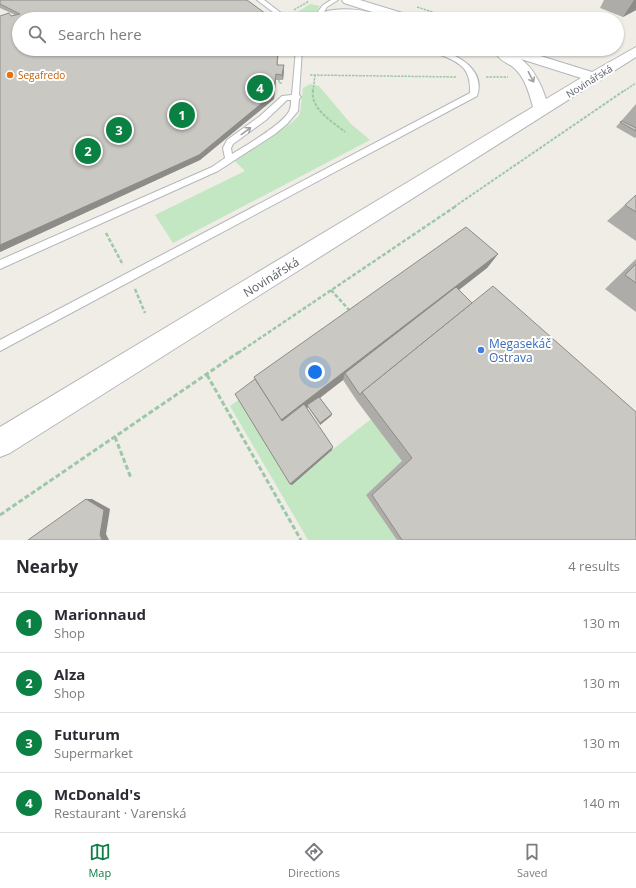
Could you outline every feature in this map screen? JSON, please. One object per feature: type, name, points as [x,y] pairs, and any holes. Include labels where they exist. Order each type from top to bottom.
[{"type":"street","points":[[348,0],[386,12]]},
{"type":"street","name":"Novinářská","points":[[0,443],[636,51]]},
{"type":"street","points":[[506,56],[513,59],[527,71],[534,84],[542,110]]},
{"type":"street","points":[[526,56],[594,77]]},
{"type":"lane","points":[[260,0],[277,12]]},
{"type":"lane","points":[[320,12],[325,6],[336,0]]},
{"type":"lane","points":[[337,12],[344,10],[353,12]]},
{"type":"lane","points":[[0,265],[215,169],[230,160],[284,122],[294,111],[297,97],[299,56]]},
{"type":"lane","points":[[0,346],[129,276],[474,94],[475,84],[466,65],[460,60],[449,56]]},
{"type":"lane","points":[[230,160],[227,148],[230,142],[264,118],[285,98],[297,97]]},
{"type":"path","points":[[293,12],[309,1]]},
{"type":"path","points":[[416,7],[432,12]]},
{"type":"path","points":[[298,75],[508,77]]},
{"type":"path","points":[[315,75],[312,96],[315,106],[345,132]]},
{"type":"path","points":[[0,515],[636,83]]},
{"type":"path","points":[[99,221],[129,276],[145,313]]},
{"type":"path","points":[[331,290],[355,317]]},
{"type":"path","points":[[207,375],[301,540]]},
{"type":"path","points":[[115,437],[131,478]]},
{"type":"green space","points":[[310,4],[320,6],[316,12],[297,12]]},
{"type":"green space","points":[[310,84],[319,86],[351,124],[370,140],[173,243],[155,215],[245,171],[235,161],[298,117],[300,113],[303,88]]},
{"type":"green space","points":[[240,399],[332,450],[371,419],[402,461],[397,540],[308,540],[230,406]]},
{"type":"building","points":[[0,0],[247,0],[263,12],[16,12],[0,4]]},
{"type":"building","points":[[9,13],[11,16],[12,56],[278,56],[277,65],[284,65],[282,75],[276,74],[273,94],[199,155],[0,245],[0,16]]},
{"type":"building","points":[[622,121],[636,128],[636,131],[620,122]]},
{"type":"building","points":[[636,195],[636,212],[625,205]]},
{"type":"building","points":[[466,227],[498,254],[281,420],[254,377]]},
{"type":"building","points":[[636,264],[636,283],[625,275]]},
{"type":"building","points":[[493,286],[636,412],[636,540],[402,540],[372,495],[412,458],[362,392]]},
{"type":"building","points":[[456,287],[472,303],[360,395],[345,373]]},
{"type":"building","points":[[255,379],[282,421],[304,404],[333,447],[290,484],[235,394]]},
{"type":"building","points":[[319,397],[332,414],[320,423],[307,405]]},
{"type":"building","points":[[86,499],[104,510],[100,535],[102,540],[28,540]]},
{"type":"place","name":"Segafredo","points":[[10,75]]},
{"type":"place","name":"McDonald's","points":[[260,88]]},
{"type":"place","name":"Marionnaud","points":[[182,115]]},
{"type":"place","name":"Futurum","points":[[119,130]]},
{"type":"place","name":"Alza","points":[[88,151]]},
{"type":"place","name":"Megasekáč Ostrava","points":[[481,350]]}]
